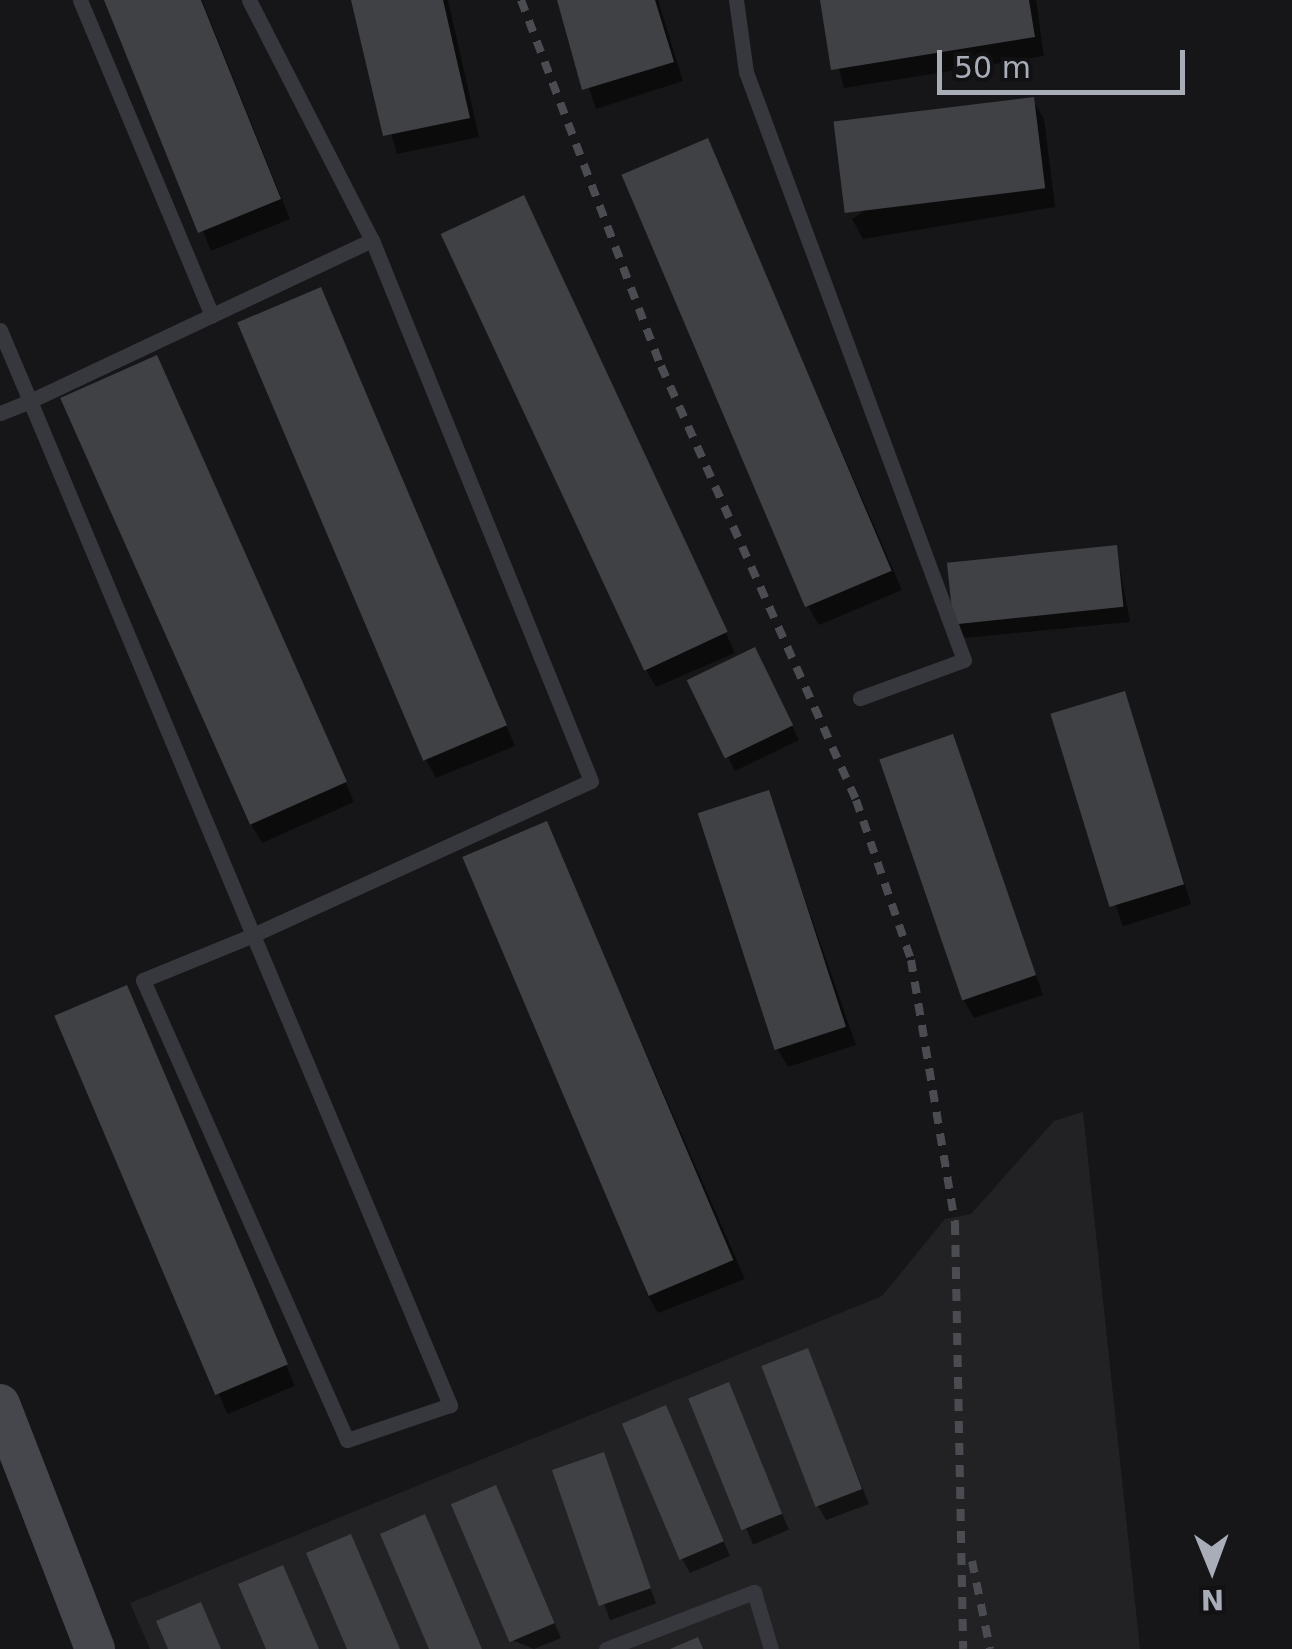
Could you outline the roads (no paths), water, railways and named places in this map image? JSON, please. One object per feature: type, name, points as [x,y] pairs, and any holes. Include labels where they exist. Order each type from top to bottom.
[{"type":"main road","points":[[0,1404],[95,1649]]},
{"type":"lane","points":[[80,0],[212,315]]},
{"type":"lane","points":[[0,330],[253,935],[450,1405],[347,1440],[144,980],[253,935],[591,782],[372,240],[248,0]]},
{"type":"lane","points":[[736,0],[746,72],[964,660],[860,698]]},
{"type":"lane","points":[[0,413],[372,240]]},
{"type":"lane","points":[[606,1649],[754,1592],[771,1649]]},
{"type":"railway","points":[[521,0],[661,366],[856,800],[911,960],[955,1223],[963,1649]]},
{"type":"railway","points":[[972,1561],[990,1649]]}]
